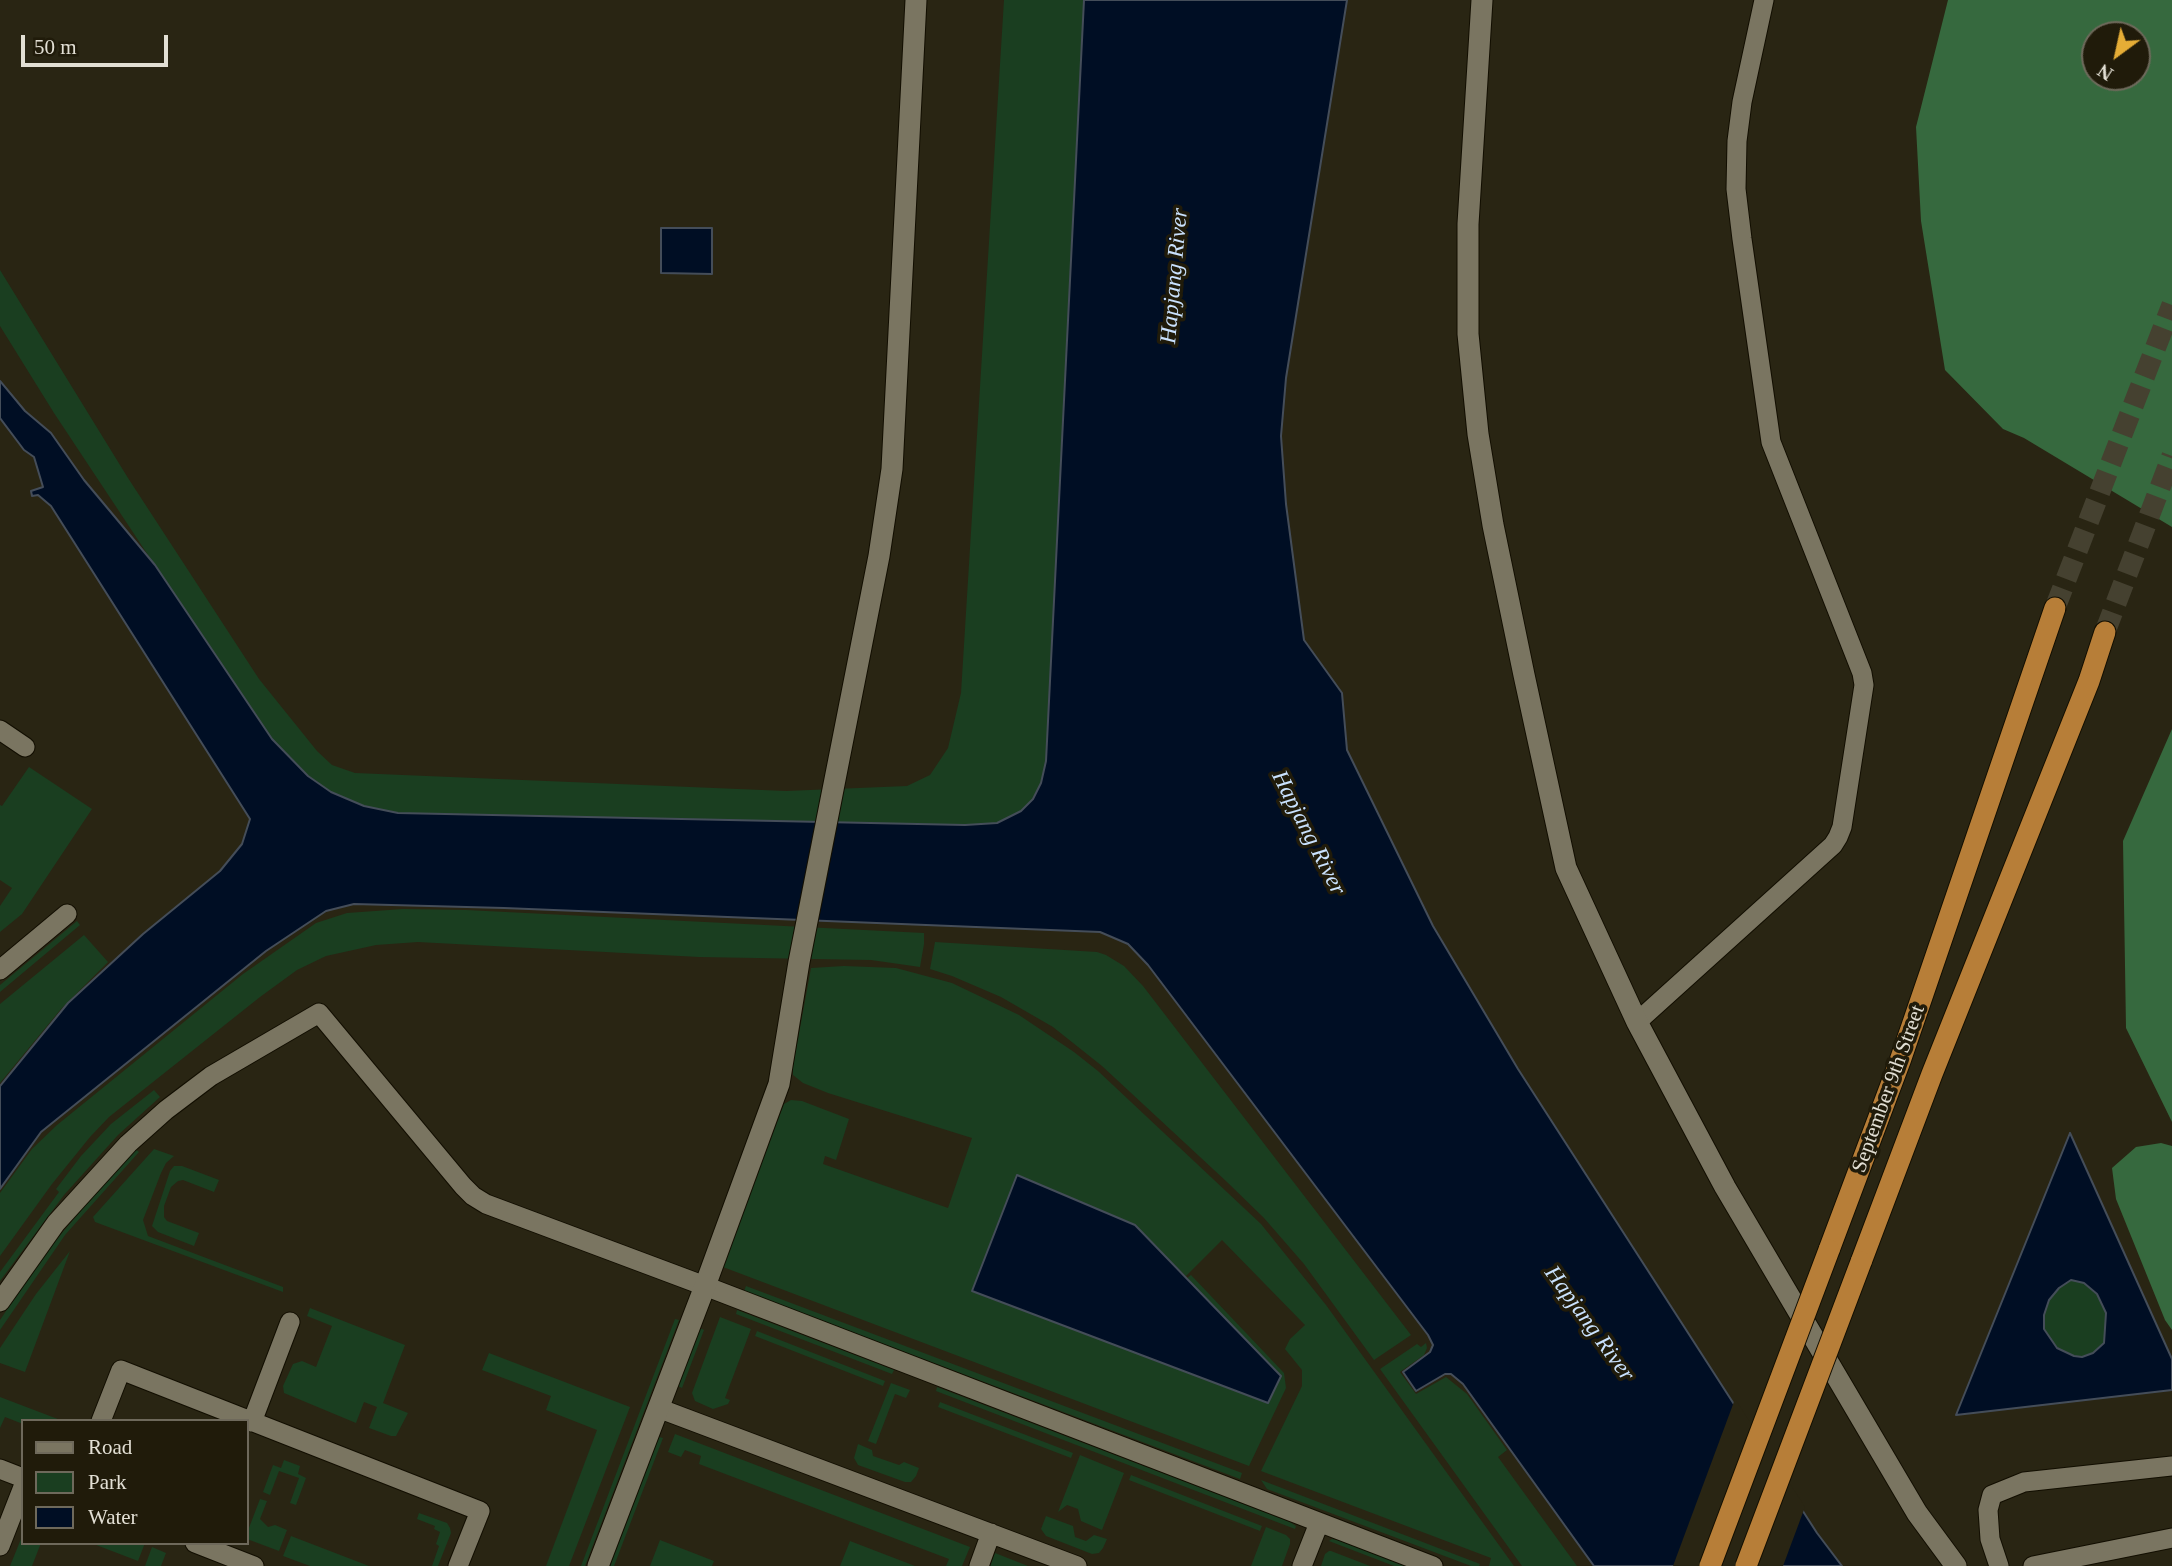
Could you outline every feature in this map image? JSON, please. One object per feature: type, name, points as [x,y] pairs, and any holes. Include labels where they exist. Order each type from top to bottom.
[{"type":"highway","name":"September 9th Street","points":[[1710,1566],[1900,1061],[2055,608]]},
{"type":"highway","name":"September 9th Street","points":[[1746,1566],[1932,1074],[2089,681],[2105,632]]},
{"type":"street","points":[[598,1566],[779,1084],[799,961],[879,556],[892,469],[916,0]]},
{"type":"street","points":[[1482,0],[1468,224],[1468,334],[1478,434],[1515,634],[1566,868],[1637,1022],[1753,1234],[1917,1513],[1956,1566]]},
{"type":"street","points":[[1637,1022],[1838,837],[1842,827],[1864,685],[1862,673],[1771,442],[1747,280],[1736,189],[1737,141],[1742,102],[1764,0]]},
{"type":"street","points":[[0,730],[25,747]]},
{"type":"street","points":[[0,970],[67,914]]},
{"type":"street","points":[[0,1302],[56,1223],[128,1144],[166,1110],[211,1076],[319,1013],[472,1196],[501,1211],[705,1286],[1433,1566]]},
{"type":"street","points":[[252,1422],[290,1322]]},
{"type":"street","points":[[102,1419],[121,1370],[244,1419]]},
{"type":"street","points":[[658,1408],[1077,1566]]},
{"type":"street","points":[[248,1420],[480,1511],[458,1566]]},
{"type":"street","points":[[1999,1566],[1990,1539],[1988,1510],[1992,1495],[2024,1482],[2172,1466]]},
{"type":"street","points":[[0,1469],[21,1477]]},
{"type":"street","points":[[0,1546],[21,1492]]},
{"type":"street","points":[[1302,1566],[1319,1523]]},
{"type":"street","points":[[979,1566],[991,1534]]},
{"type":"street","points":[[2033,1566],[2172,1538]]},
{"type":"street","points":[[200,1545],[254,1566]]},
{"type":"green space","points":[[1004,0],[1084,0],[1046,761],[1041,783],[1033,799],[1021,811],[997,823],[965,825],[398,813],[364,806],[331,792],[308,776],[272,739],[244,700],[54,413],[0,326],[0,270],[128,478],[259,679],[317,751],[332,765],[355,773],[786,791],[907,786],[930,775],[948,748],[961,693]]},
{"type":"green space","points":[[1948,0],[2172,0],[2172,527],[2024,438],[2003,429],[1945,370],[1921,221],[1916,127]]},
{"type":"green space","points":[[2172,729],[2172,1122],[2126,1028],[2123,841]]},
{"type":"green space","points":[[29,767],[92,809],[22,914],[0,932],[0,906],[12,888],[0,880],[0,805],[2,806]]},
{"type":"green space","points":[[403,909],[924,933],[924,944],[920,967],[871,960],[699,957],[418,942],[376,945],[326,956],[297,970],[260,997],[109,1117],[52,1184],[0,1256],[0,1193],[32,1149],[57,1125],[243,974],[316,923],[347,913]]},
{"type":"green space","points":[[77,921],[80,925],[0,992],[0,985]]},
{"type":"green space","points":[[84,935],[108,962],[61,1009],[0,1083],[0,1004]]},
{"type":"green space","points":[[935,942],[1097,952],[1124,966],[1143,986],[1411,1335],[1374,1360],[1304,1264],[1264,1218],[1227,1182],[1102,1066],[1053,1027],[1001,997],[930,969]]},
{"type":"green space","points":[[811,968],[896,968],[952,983],[1019,1015],[1098,1071],[1261,1224],[1326,1305],[1514,1566],[1489,1566],[1491,1558],[1261,1471],[1302,1386],[1302,1370],[1285,1349],[1290,1339],[1305,1325],[1222,1240],[1186,1276],[1129,1221],[1281,1375],[1187,1278],[1191,1275],[1284,1373],[1286,1388],[1249,1466],[723,1267],[724,1256],[784,1104],[791,1100],[802,1101],[849,1119],[836,1160],[825,1156],[823,1164],[948,1208],[972,1138],[828,1093],[803,1083],[793,1075]]},
{"type":"green space","points":[[154,1090],[160,1097],[118,1135],[64,1195],[0,1281],[0,1272],[59,1192],[56,1189],[81,1156],[111,1124]]},
{"type":"green space","points":[[2161,1143],[2172,1146],[2172,1330],[2165,1320],[2116,1199],[2112,1168],[2136,1147]]},
{"type":"green space","points":[[134,1148],[139,1152],[65,1235],[0,1330],[0,1320],[45,1253]]},
{"type":"green space","points":[[154,1149],[174,1156],[166,1163],[161,1173],[143,1220],[148,1236],[283,1287],[283,1292],[95,1222],[93,1217]]},
{"type":"green space","points":[[174,1166],[182,1166],[219,1180],[214,1192],[183,1180],[171,1187],[164,1206],[164,1217],[167,1221],[199,1233],[194,1246],[158,1232],[152,1226]]},
{"type":"green space","points":[[70,1251],[25,1372],[0,1363],[0,1348],[36,1294]]},
{"type":"green space","points":[[2071,1280],[2084,1283],[2097,1295],[2106,1313],[2104,1343],[2093,1353],[2082,1357],[2057,1348],[2044,1329],[2044,1315],[2049,1300],[2059,1288]]},
{"type":"green space","points":[[746,1286],[1242,1473],[1240,1479],[744,1291]]},
{"type":"green space","points":[[310,1308],[405,1345],[383,1403],[408,1413],[396,1436],[369,1428],[377,1407],[364,1402],[356,1423],[284,1393],[283,1386],[293,1364],[302,1361],[316,1367],[332,1326],[307,1316]]},
{"type":"green space","points":[[737,1310],[894,1370],[892,1374],[736,1314]]},
{"type":"green space","points":[[720,1317],[751,1329],[725,1398],[730,1400],[728,1404],[713,1409],[695,1401],[692,1393]]},
{"type":"green space","points":[[675,1319],[679,1320],[585,1566],[581,1566]]},
{"type":"green space","points":[[700,1328],[704,1330],[682,1388],[678,1386]]},
{"type":"green space","points":[[757,1331],[885,1381],[883,1386],[755,1336]]},
{"type":"green space","points":[[1426,1343],[1424,1355],[1400,1372],[1416,1394],[1446,1377],[1467,1394],[1507,1450],[1498,1457],[1577,1566],[1522,1566],[1380,1369],[1417,1344],[1421,1347]]},
{"type":"green space","points":[[489,1353],[630,1407],[569,1566],[546,1566],[597,1430],[546,1410],[551,1396],[482,1370]]},
{"type":"green space","points":[[891,1383],[910,1390],[906,1398],[895,1394],[876,1444],[868,1441]]},
{"type":"green space","points":[[937,1387],[1290,1522],[1296,1526],[1295,1529],[936,1391]]},
{"type":"green space","points":[[0,1397],[58,1419],[21,1419],[21,1423],[5,1417],[0,1428]]},
{"type":"green space","points":[[940,1402],[1073,1453],[1071,1458],[938,1407]]},
{"type":"green space","points":[[675,1434],[970,1547],[962,1566],[946,1566],[949,1559],[699,1464],[701,1456],[685,1450],[681,1457],[668,1452]]},
{"type":"green space","points":[[659,1437],[663,1438],[614,1566],[610,1566]]},
{"type":"green space","points":[[858,1444],[872,1450],[873,1456],[899,1465],[904,1462],[919,1468],[916,1476],[911,1482],[905,1482],[858,1465],[854,1458]]},
{"type":"green space","points":[[1080,1455],[1124,1473],[1102,1530],[1081,1521],[1078,1509],[1067,1505],[1058,1512]]},
{"type":"green space","points":[[284,1460],[300,1466],[298,1474],[306,1478],[296,1505],[290,1503],[299,1478],[279,1471],[270,1495],[263,1492],[273,1465],[281,1468]]},
{"type":"green space","points":[[1131,1475],[1262,1526],[1260,1531],[1129,1480]]},
{"type":"green space","points":[[1261,1480],[1480,1564],[1471,1566],[1267,1489]]},
{"type":"green space","points":[[260,1499],[267,1501],[260,1519],[268,1527],[275,1525],[287,1530],[279,1551],[248,1539],[248,1530]]},
{"type":"green space","points":[[419,1513],[447,1523],[450,1528],[451,1533],[438,1566],[432,1566],[439,1546],[436,1544],[440,1532],[434,1529],[435,1526],[417,1519]]},
{"type":"green space","points":[[1046,1516],[1073,1526],[1075,1537],[1086,1541],[1094,1535],[1107,1539],[1103,1548],[1099,1553],[1092,1554],[1046,1536],[1041,1529]]},
{"type":"green space","points":[[1266,1527],[1290,1539],[1282,1566],[1251,1566]]},
{"type":"green space","points":[[291,1536],[369,1566],[310,1566],[283,1556]]},
{"type":"green space","points":[[21,1539],[21,1545],[40,1545],[32,1566],[10,1566]]},
{"type":"green space","points":[[1332,1539],[1406,1566],[1394,1566],[1329,1541]]},
{"type":"green space","points":[[660,1540],[714,1561],[712,1566],[650,1566]]},
{"type":"green space","points":[[850,1541],[915,1566],[840,1566]]},
{"type":"green space","points":[[96,1545],[144,1545],[138,1561]]},
{"type":"green space","points":[[152,1547],[166,1553],[161,1566],[145,1566]]},
{"type":"green space","points":[[1329,1551],[1370,1566],[1321,1566],[1325,1554]]},
{"type":"green space","points":[[995,1553],[1028,1566],[990,1566]]},
{"type":"water","name":"Hapjang River","points":[[1084,0],[1347,0],[1286,378],[1281,436],[1286,504],[1304,640],[1342,693],[1347,750],[1433,926],[1518,1069],[1817,1533],[1842,1566],[1594,1566],[1463,1384],[1451,1374],[1445,1374],[1416,1391],[1403,1372],[1430,1352],[1433,1345],[1428,1335],[1148,965],[1128,944],[1100,932],[354,904],[326,911],[266,951],[41,1132],[0,1189],[0,1086],[68,1003],[143,934],[220,871],[242,844],[250,819],[51,506],[38,495],[32,496],[31,491],[43,487],[34,457],[24,450],[0,418],[0,381],[25,411],[51,433],[84,480],[155,565],[272,739],[308,776],[331,792],[364,806],[398,813],[965,825],[997,823],[1021,811],[1033,799],[1041,783],[1046,761]]},
{"type":"water","points":[[661,228],[712,228],[712,274],[661,273]]},
{"type":"water","points":[[2070,1133],[2172,1359],[2172,1390],[1956,1415]],"holes":[[[2071,1280],[2084,1283],[2097,1294],[2106,1313],[2104,1343],[2093,1353],[2082,1357],[2057,1348],[2044,1329],[2044,1315],[2049,1300],[2059,1288]]]},
{"type":"water","points":[[1017,1175],[1135,1225],[1281,1376],[1268,1403],[972,1291]]},
{"type":"pier","points":[[1735,1399],[1805,1507],[1783,1566],[1673,1566]]},
{"type":"tunnel","points":[[2055,608],[2172,305]]},
{"type":"tunnel","points":[[2105,632],[2172,456]]}]
